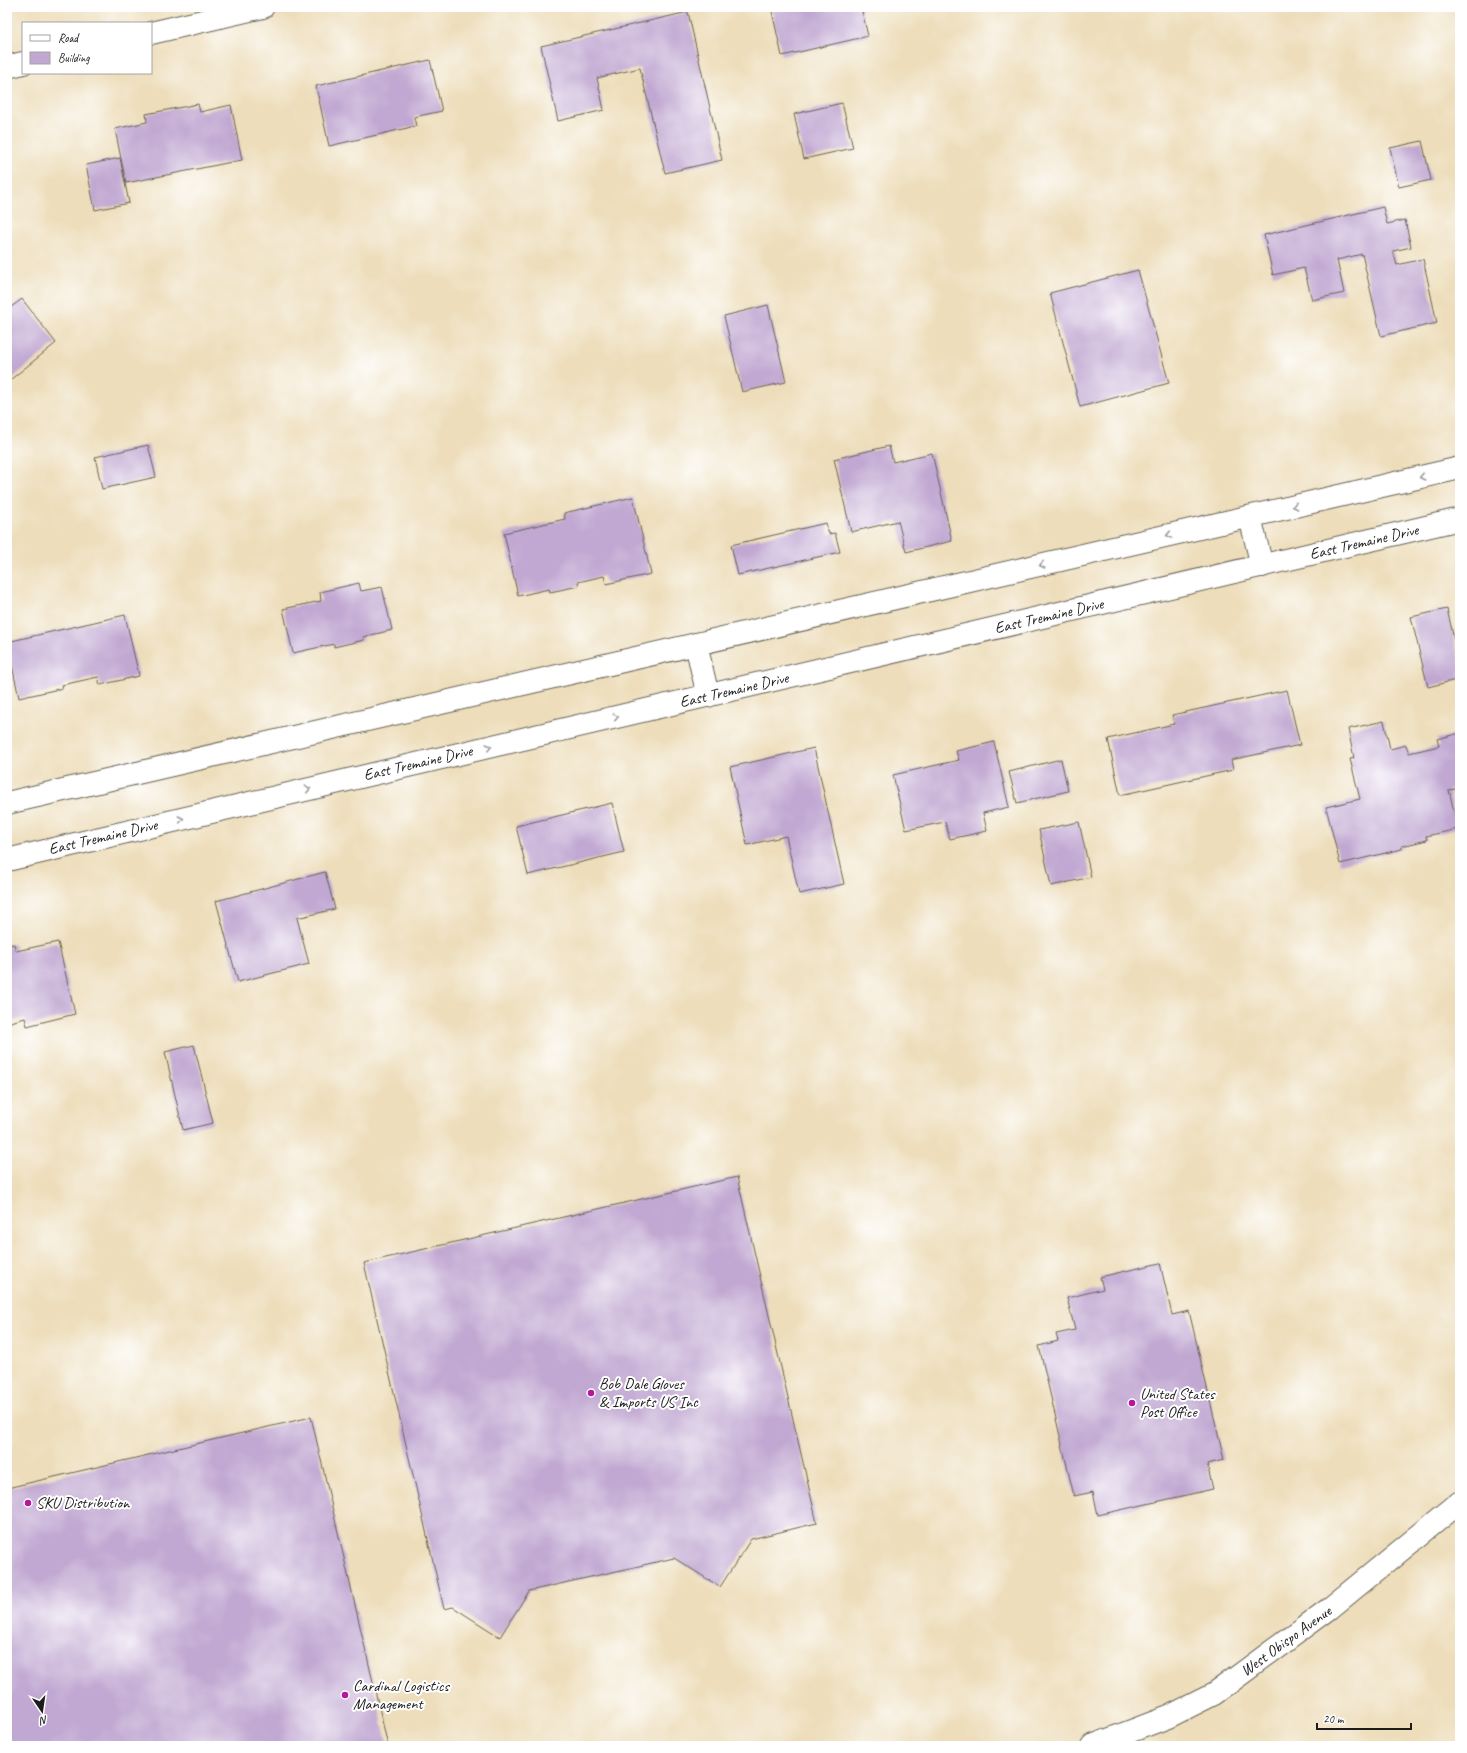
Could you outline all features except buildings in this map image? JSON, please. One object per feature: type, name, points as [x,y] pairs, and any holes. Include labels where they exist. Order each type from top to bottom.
[{"type":"street","points":[[152,33],[263,7]]},
{"type":"street","points":[[7,67],[22,63]]},
{"type":"street","points":[[7,803],[1460,468]]},
{"type":"street","points":[[1250,517],[1262,566]]},
{"type":"street","name":"East Tremaine Drive","points":[[7,860],[1460,519]]},
{"type":"street","points":[[696,644],[708,696]]},
{"type":"street","name":"West Obispo Avenue","points":[[1092,1746],[1168,1717],[1214,1694],[1329,1609],[1460,1502]]},
{"type":"place","name":"Bob Dale Gloves & Imports US Inc","points":[[591,1393]]},
{"type":"place","name":"United States Post Office","points":[[1132,1403]]},
{"type":"place","name":"SKU Distribution","points":[[28,1503]]},
{"type":"place","name":"Cardinal Logistics Management","points":[[345,1695]]}]
